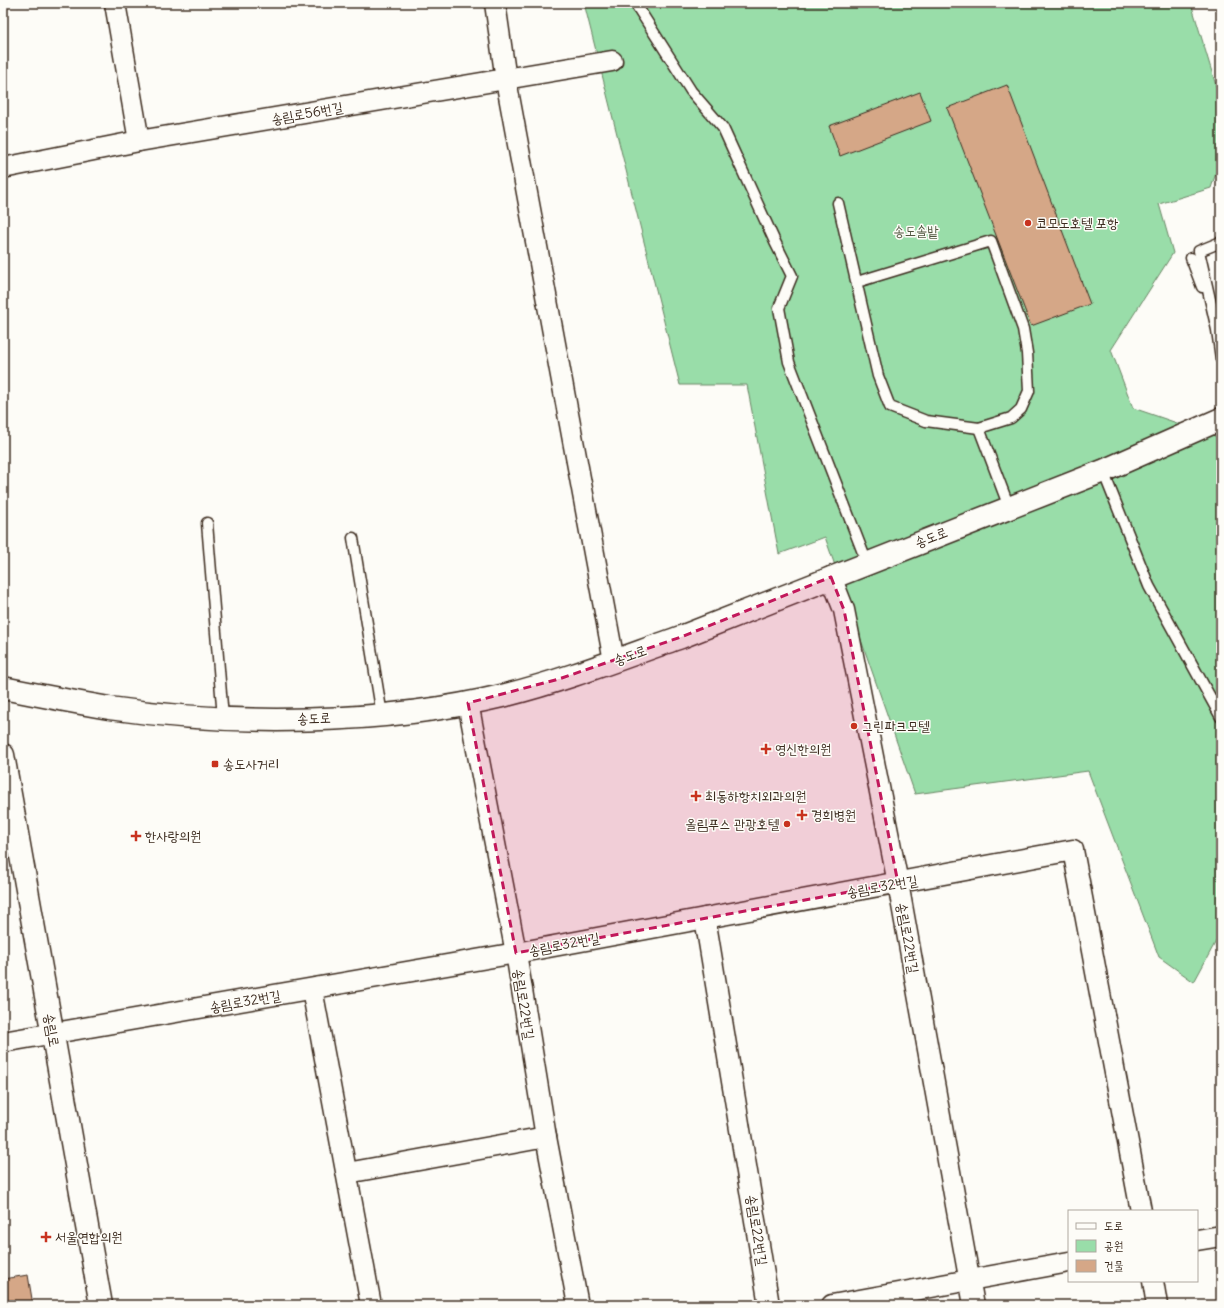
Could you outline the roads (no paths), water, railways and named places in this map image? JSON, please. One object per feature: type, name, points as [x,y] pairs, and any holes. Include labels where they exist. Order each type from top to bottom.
[{"type":"street","points":[[115,3],[139,141]]},
{"type":"street","points":[[495,3],[506,80],[614,661]]},
{"type":"street","name":"송림로56번길","points":[[3,168],[139,141],[506,80],[612,60]]},
{"type":"street","name":"송도로","points":[[3,688],[109,708],[223,718],[278,719],[382,715],[468,703],[507,695],[614,661],[681,637],[1103,471],[1221,419]]},
{"type":"street","name":"송림로22번길","points":[[831,577],[844,610],[898,883],[974,1305]]},
{"type":"street","name":"송림로22번길","points":[[468,703],[516,953],[546,1137],[578,1305]]},
{"type":"street","name":"송림로","points":[[3,754],[101,1305]]},
{"type":"street","name":"송림로32번길","points":[[3,1042],[312,990],[1074,850],[1140,1210]]},
{"type":"street","name":"송림로22번길","points":[[705,918],[770,1305]]},
{"type":"street","points":[[312,990],[371,1305]]},
{"type":"street","points":[[347,1173],[546,1137]]},
{"type":"street","points":[[1198,1240],[1221,1236]]},
{"type":"street","points":[[832,1305],[1068,1262]]},
{"type":"street","points":[[1153,1282],[1157,1305]]},
{"type":"lane","points":[[635,3],[691,90],[723,128],[792,276],[779,308],[789,362],[867,563]]},
{"type":"lane","points":[[838,202],[878,376],[890,407],[926,421],[979,428],[1011,418],[1021,409],[1029,391],[1028,359],[1023,329],[991,241],[857,282]]},
{"type":"lane","points":[[1221,242],[1199,251],[1219,329],[1221,359]]},
{"type":"lane","points":[[1191,258],[1219,329]]},
{"type":"lane","points":[[979,428],[1009,507]]},
{"type":"lane","points":[[1103,471],[1149,586],[1221,717]]},
{"type":"lane","points":[[207,523],[223,718]]},
{"type":"lane","points":[[353,538],[382,715]]},
{"type":"place","name":"코모도호텔 포항","points":[[1028,223]]},
{"type":"place","name":"그린파크모텔","points":[[854,726]]},
{"type":"place","name":"영신한의원","points":[[766,749]]},
{"type":"place","name":"송도사거리","points":[[215,764]]},
{"type":"place","name":"최동하항치외과의원","points":[[696,796]]},
{"type":"place","name":"경희병원","points":[[802,815]]},
{"type":"place","name":"올림푸스 관광호텔","points":[[787,824]]},
{"type":"place","name":"한사랑의원","points":[[136,836]]},
{"type":"place","name":"서울연합의원","points":[[46,1237]]},
{"type":"park label","name":"송도솔밭","points":[[916,231]]}]
